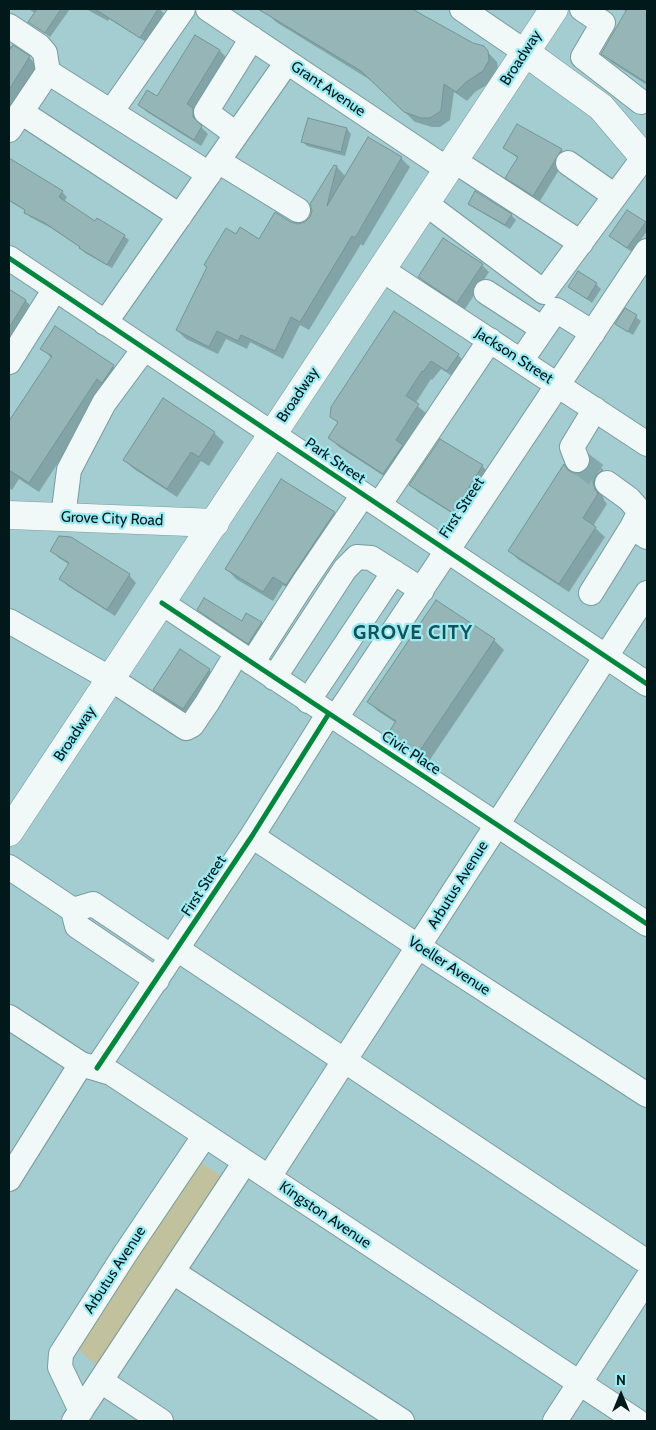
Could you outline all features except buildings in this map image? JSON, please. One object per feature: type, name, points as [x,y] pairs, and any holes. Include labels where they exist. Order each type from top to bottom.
[{"type":"main road","name":"Broadway","points":[[9,832],[554,9]]},
{"type":"main road","points":[[525,52],[601,107],[645,159]]},
{"type":"main road","name":"Grove City Road","points":[[9,515],[215,523]]},
{"type":"street","points":[[111,112],[183,9]]},
{"type":"street","name":"Grant Avenue","points":[[208,9],[287,62],[450,165],[581,243]]},
{"type":"street","points":[[462,9],[525,52]]},
{"type":"street","points":[[582,9],[602,23],[583,57],[644,97],[622,131]]},
{"type":"street","points":[[9,26],[39,46],[45,53],[48,72],[15,121],[180,216]]},
{"type":"street","points":[[236,134],[206,112],[252,38]]},
{"type":"street","points":[[105,323],[287,62]]},
{"type":"street","points":[[48,72],[111,112],[298,210]]},
{"type":"street","points":[[521,361],[581,243],[645,159]]},
{"type":"street","points":[[568,163],[615,196]]},
{"type":"street","points":[[425,203],[513,269],[548,310]]},
{"type":"street","name":"First Street","points":[[11,1170],[89,1066],[157,980],[332,717],[448,552],[647,251]]},
{"type":"street","name":"Park Street","points":[[9,258],[647,684]]},
{"type":"street","name":"Jackson Street","points":[[381,269],[647,444]]},
{"type":"street","points":[[9,362],[55,289]]},
{"type":"street","points":[[486,292],[548,310],[592,333]]},
{"type":"street","points":[[9,621],[111,679],[186,728],[192,725],[202,710],[371,500],[490,340]]},
{"type":"street","points":[[63,518],[70,470],[104,403],[144,348]]},
{"type":"street","points":[[576,460],[572,447],[595,409]]},
{"type":"street","points":[[591,593],[640,532],[637,508],[629,499],[607,483]]},
{"type":"street","points":[[274,678],[345,569],[357,557],[371,558],[422,590]]},
{"type":"street","points":[[308,701],[394,572]]},
{"type":"street","name":"Arbutus Avenue","points":[[269,1177],[419,947],[496,824],[646,597]]},
{"type":"street","name":"Civic Place","points":[[162,603],[647,924]]},
{"type":"street","name":"Voeller Avenue","points":[[252,836],[647,1095]]},
{"type":"street","points":[[9,867],[73,910],[76,926],[157,980]]},
{"type":"street","points":[[73,910],[93,904],[175,953],[647,1262]]},
{"type":"street","name":"Kingston Avenue","points":[[9,1017],[89,1066],[111,1073],[637,1421]]},
{"type":"street","name":"Arbutus Avenue","points":[[78,1416],[61,1371],[59,1361],[61,1354],[205,1135]]},
{"type":"street","name":"Arbutus Avenue","points":[[78,1416],[244,1162]]},
{"type":"street","points":[[173,1272],[402,1421]]},
{"type":"street","points":[[555,1421],[647,1279]]},
{"type":"street","points":[[101,1381],[161,1421]]},
{"type":"green space","points":[[198,1161],[223,1177],[104,1358],[95,1364],[80,1351],[80,1335]]},
{"type":"tunnel","points":[[577,460],[607,483]]},
{"type":"cycle path","points":[[9,258],[647,684]]},
{"type":"cycle path","points":[[162,603],[647,924]]},
{"type":"cycle path","points":[[97,1068],[252,836],[328,715]]},
{"type":"district","name":"GROVE CITY","points":[[413,633]]}]
